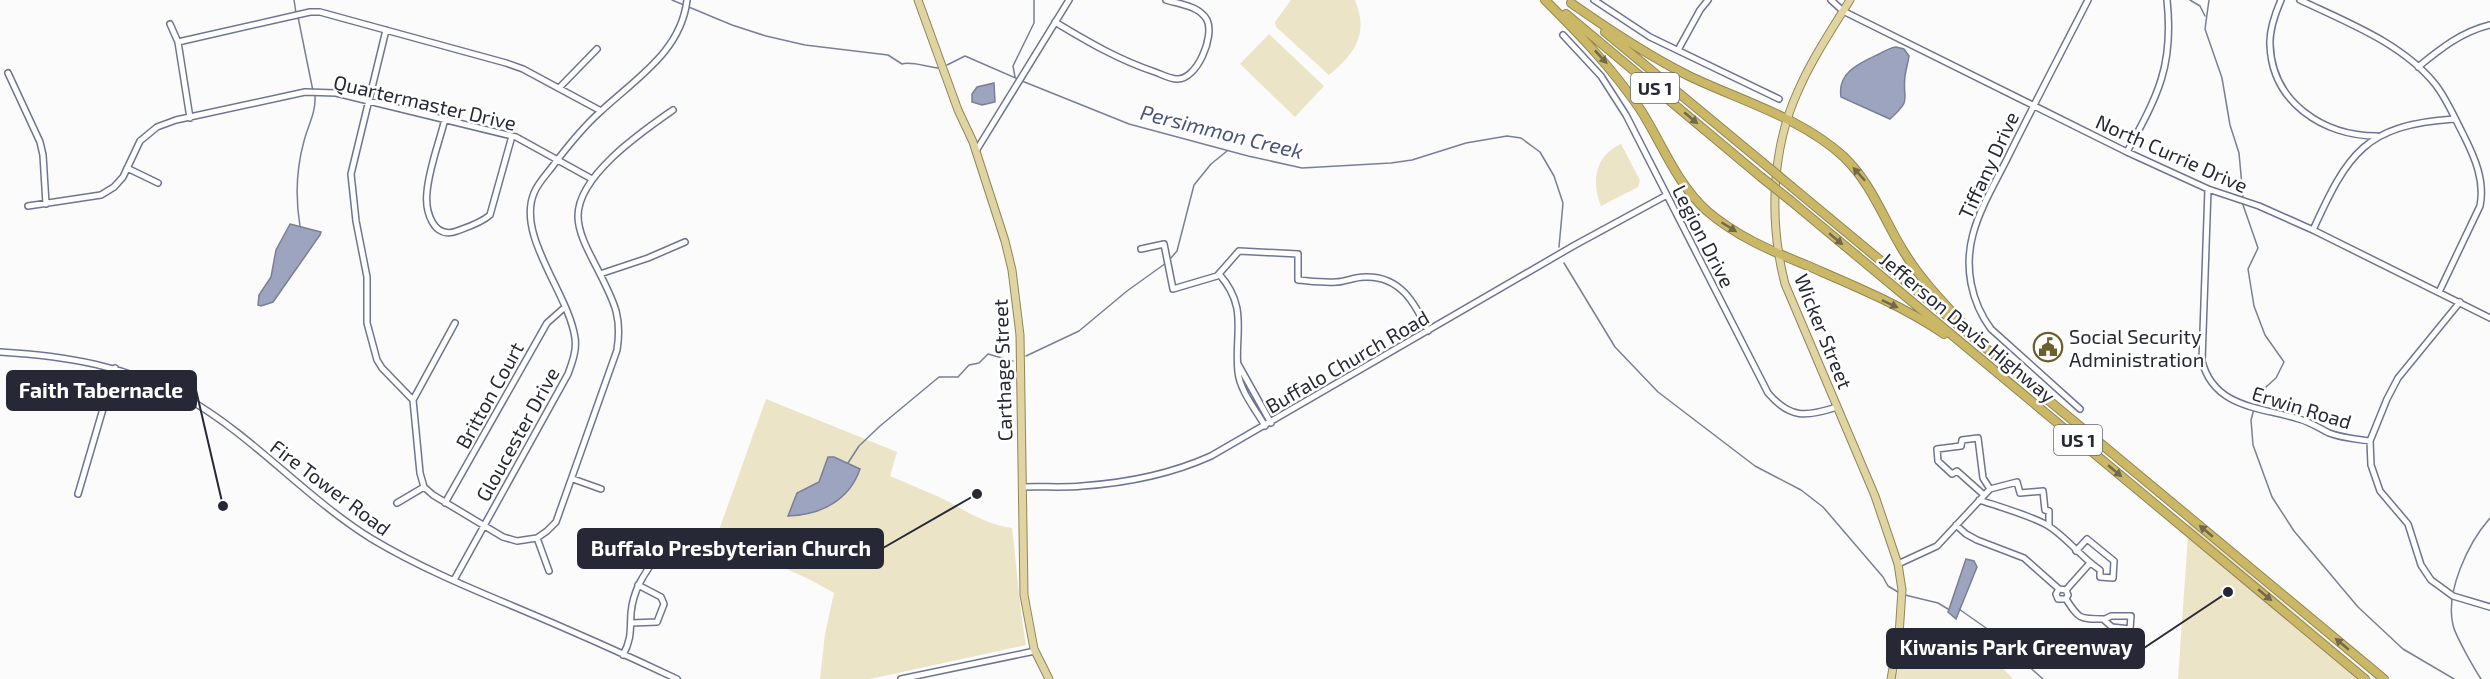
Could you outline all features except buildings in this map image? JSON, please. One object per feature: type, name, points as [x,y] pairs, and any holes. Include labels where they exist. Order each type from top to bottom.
[{"type":"highway","name":"Jefferson Davis Highway","points":[[1546,0],[2365,679]]},
{"type":"highway","points":[[1546,0],[1611,68],[1641,112],[1681,180],[1705,209],[1726,226],[1779,255],[1912,314],[1974,354]]},
{"type":"highway","name":"Jefferson Davis Highway","points":[[1569,1],[2384,679]]},
{"type":"highway","points":[[1569,1],[1630,44],[1674,68],[1787,120],[1820,138],[1843,156],[1867,182],[1903,251],[1922,280],[1993,355]]},
{"type":"main road","name":"Carthage Street","points":[[918,0],[958,110],[976,151],[1005,241],[1018,304],[1024,595],[1035,651],[1049,679]]},
{"type":"main road","name":"Wicker Street","points":[[1850,0],[1808,70],[1787,120],[1775,182],[1775,207],[1779,255],[1785,284],[1875,496],[1898,564],[1902,590],[1901,609],[1891,679]]},
{"type":"street","name":"Gloucester Drive","points":[[454,580],[568,374],[574,357],[575,339],[565,307],[532,231],[530,207],[535,191],[582,129],[653,66],[671,44],[685,11],[687,0]]},
{"type":"street","points":[[976,151],[1069,0]]},
{"type":"street","points":[[1055,22],[1125,62],[1176,79],[1188,77],[1202,57],[1209,31],[1207,20],[1198,11],[1166,0]]},
{"type":"street","points":[[1594,0],[1650,37],[1779,99]]},
{"type":"street","points":[[1677,50],[1708,0]]},
{"type":"street","name":"North Currie Drive","points":[[1831,0],[1843,11],[2127,152],[2208,189],[2259,206],[2313,230],[2490,318]]},
{"type":"street","name":"Tiffany Drive","points":[[2080,409],[1991,329],[1981,316],[1972,295],[1969,264],[1973,234],[2033,106],[2088,0]]},
{"type":"street","points":[[2127,152],[2155,100],[2168,58],[2170,25],[2167,0]]},
{"type":"street","points":[[2281,0],[2275,16],[2270,44],[2275,73],[2282,90],[2299,108],[2315,120],[2331,128],[2361,136],[2377,136],[2405,126],[2454,119]]},
{"type":"street","points":[[2300,0],[2377,38],[2418,67],[2435,84],[2472,151],[2482,181],[2483,192],[2480,206],[2439,292]]},
{"type":"street","points":[[178,42],[310,12],[320,12],[506,63],[560,88],[601,111]]},
{"type":"street","points":[[170,24],[178,42],[190,118]]},
{"type":"street","points":[[2418,67],[2458,37],[2490,25]]},
{"type":"street","points":[[386,30],[351,174],[356,221],[367,277],[367,323],[374,351],[382,368],[413,400]]},
{"type":"street","name":"Legion Drive","points":[[1563,35],[1585,57],[1612,91],[1768,393],[1776,402],[1794,413],[1812,414],[1837,407]]},
{"type":"street","points":[[560,88],[597,49]]},
{"type":"street","points":[[8,74],[40,142],[46,204]]},
{"type":"street","name":"Quartermaster Drive","points":[[28,206],[101,195],[114,187],[127,168],[140,141],[157,127],[305,92],[336,93],[369,100],[512,136],[592,179]]},
{"type":"street","points":[[455,324],[413,400],[417,458],[424,487],[445,503],[503,537],[517,541],[537,538],[556,522],[617,350],[620,331],[617,307],[580,231],[578,215],[592,179],[626,143],[673,110]]},
{"type":"street","points":[[445,119],[426,195],[432,224],[436,230],[444,233],[451,233],[474,225],[490,215],[512,136]]},
{"type":"street","points":[[2313,230],[2332,188],[2344,170],[2357,153],[2377,136]]},
{"type":"street","points":[[127,168],[158,183]]},
{"type":"street","name":"Erwin Road","points":[[2208,189],[2202,360],[2205,375],[2212,385],[2243,406],[2302,420],[2343,437],[2370,441]]},
{"type":"street","name":"Buffalo Church Road","points":[[1022,487],[1079,486],[1155,475],[1200,461],[1272,423],[1584,240],[1666,195]]},
{"type":"street","points":[[600,274],[648,258],[685,242]]},
{"type":"street","points":[[1142,249],[1164,244],[1173,289],[1219,274],[1239,251],[1298,254],[1298,280],[1337,282],[1360,277],[1374,277],[1399,287],[1415,304],[1428,331]]},
{"type":"street","points":[[1219,274],[1237,303],[1240,321],[1237,370],[1242,385],[1265,426]]},
{"type":"street","points":[[2460,302],[2398,378],[2370,441],[2371,465],[2380,490],[2408,524],[2421,565],[2431,580],[2453,596],[2490,607]]},
{"type":"street","name":"Britton Court","points":[[445,503],[547,322],[565,307]]},
{"type":"street","name":"Fire Tower Road","points":[[0,352],[76,359],[115,368],[140,376],[189,399],[234,431],[340,518],[391,550],[677,679]]},
{"type":"street","points":[[1238,364],[1272,423]]},
{"type":"street","points":[[78,495],[115,368]]},
{"type":"street","points":[[1984,495],[1957,471],[1952,474],[1938,461],[1937,449],[1961,446],[1962,440],[1978,438],[1983,478],[1990,489]]},
{"type":"street","points":[[573,479],[601,489]]},
{"type":"street","points":[[1898,564],[1937,546],[1990,489],[2017,482],[2020,493],[2043,491],[2045,510],[2049,511],[2049,526]]},
{"type":"street","points":[[397,503],[424,487]]},
{"type":"street","points":[[1979,500],[2049,526],[2076,551],[2100,570],[2100,578],[2113,578],[2114,561],[2087,539],[2076,551]]},
{"type":"street","points":[[1956,525],[1977,540],[2024,558],[2059,589],[2066,590]]},
{"type":"street","points":[[537,538],[549,571]]},
{"type":"street","points":[[623,654],[632,634],[631,612],[638,585],[657,556]]},
{"type":"street","points":[[2066,590],[2090,563]]},
{"type":"street","points":[[631,623],[657,622],[664,604],[661,597],[638,585]]},
{"type":"street","points":[[2059,589],[2056,594],[2058,599],[2066,599]]},
{"type":"street","points":[[2066,590],[2068,595],[2066,599]]},
{"type":"street","points":[[2066,599],[2082,619],[2131,616],[2130,630],[2112,627],[2105,619]]},
{"type":"street","points":[[900,679],[1035,651]]},
{"type":"shaded area","points":[[1291,0],[1355,0],[1360,23],[1357,42],[1346,59],[1329,75],[1276,27],[1275,22]]},
{"type":"shaded area","points":[[1269,34],[1324,86],[1295,117],[1240,64]]},
{"type":"shaded area","points":[[1621,144],[1640,180],[1638,187],[1601,206],[1596,187],[1598,170],[1606,155]]},
{"type":"shaded area","points":[[766,399],[897,452],[890,476],[944,499],[980,518],[1012,528],[1026,645],[870,679],[820,679],[825,634],[834,593],[776,564],[714,544]]},
{"type":"shaded area","points":[[2189,522],[2372,679],[2178,679]]},
{"type":"shaded area","points":[[1908,641],[1978,642],[2013,679],[1895,679]]},
{"type":"water","points":[[1896,47],[1904,49],[1909,56],[1904,84],[1904,103],[1890,119],[1841,97],[1843,81],[1851,70],[1864,61]]},
{"type":"water","points":[[994,83],[995,102],[982,105],[972,102],[972,94],[977,87]]},
{"type":"water","points":[[290,224],[321,232],[273,302],[258,305],[259,295],[271,277],[276,250]]},
{"type":"water","points":[[828,457],[834,457],[860,469],[849,490],[841,498],[822,509],[788,516],[797,493],[819,482]]},
{"type":"water","points":[[1966,559],[1974,561],[1977,567],[1956,619],[1948,612]]},
{"type":"waterway","points":[[294,0],[296,13]]},
{"type":"waterway","name":"Persimmon Creek","points":[[672,0],[732,25],[766,36],[805,45],[888,55],[902,64],[938,68]]},
{"type":"waterway","points":[[1015,77],[1013,66],[1034,23],[1034,0]]},
{"type":"waterway","points":[[2190,0],[2200,6],[2205,16]]},
{"type":"waterway","points":[[2209,0],[2205,29],[2222,78],[2230,125],[2239,153],[2243,197]]},
{"type":"waterway","points":[[298,17],[313,91]]},
{"type":"waterway","name":"Persimmon Creek","points":[[947,65],[965,56],[1018,79]]},
{"type":"waterway","name":"Persimmon Creek","points":[[1022,81],[1129,124],[1302,168],[1391,163],[1412,160],[1466,143],[1507,136],[1521,138],[1540,152],[1554,176],[1563,203],[1559,247]]},
{"type":"waterway","points":[[300,226],[297,204],[299,162],[314,108],[315,96]]},
{"type":"waterway","points":[[1171,258],[1177,251],[1194,185],[1211,164],[1227,151]]},
{"type":"waterway","points":[[2242,202],[2258,248],[2248,269],[2254,306],[2265,335],[2284,362],[2276,378],[2266,387],[2257,406]]},
{"type":"waterway","points":[[1026,356],[1079,331],[1127,291],[1166,263]]},
{"type":"waterway","name":"Persimmon Creek","points":[[1564,263],[1615,347],[1658,392],[1755,466],[1801,490],[1823,507],[1883,577],[1888,586],[1898,592]]},
{"type":"waterway","points":[[848,463],[859,446],[880,426],[939,377],[958,377],[969,365],[979,363],[988,354],[1013,361]]},
{"type":"waterway","points":[[2254,409],[2251,420],[2253,445],[2272,497],[2294,531],[2358,607],[2403,649],[2454,679]]},
{"type":"waterway","points":[[2481,679],[2457,636],[2451,612],[2455,583],[2460,569],[2474,541],[2490,518]]},
{"type":"waterway","name":"Persimmon Creek","points":[[1905,595],[1938,603],[1948,609]]},
{"type":"waterway","name":"Persimmon Creek","points":[[1959,609],[1986,628],[2043,679]]},
{"type":"place","name":"Social Security Administration","points":[[2048,347]]},
{"type":"place","name":"Buffalo Presbyterian Church","points":[[977,494]]},
{"type":"place","name":"Faith Tabernacle","points":[[223,506]]},
{"type":"place","name":"Kiwanis Park Greenway","points":[[2228,592]]}]
